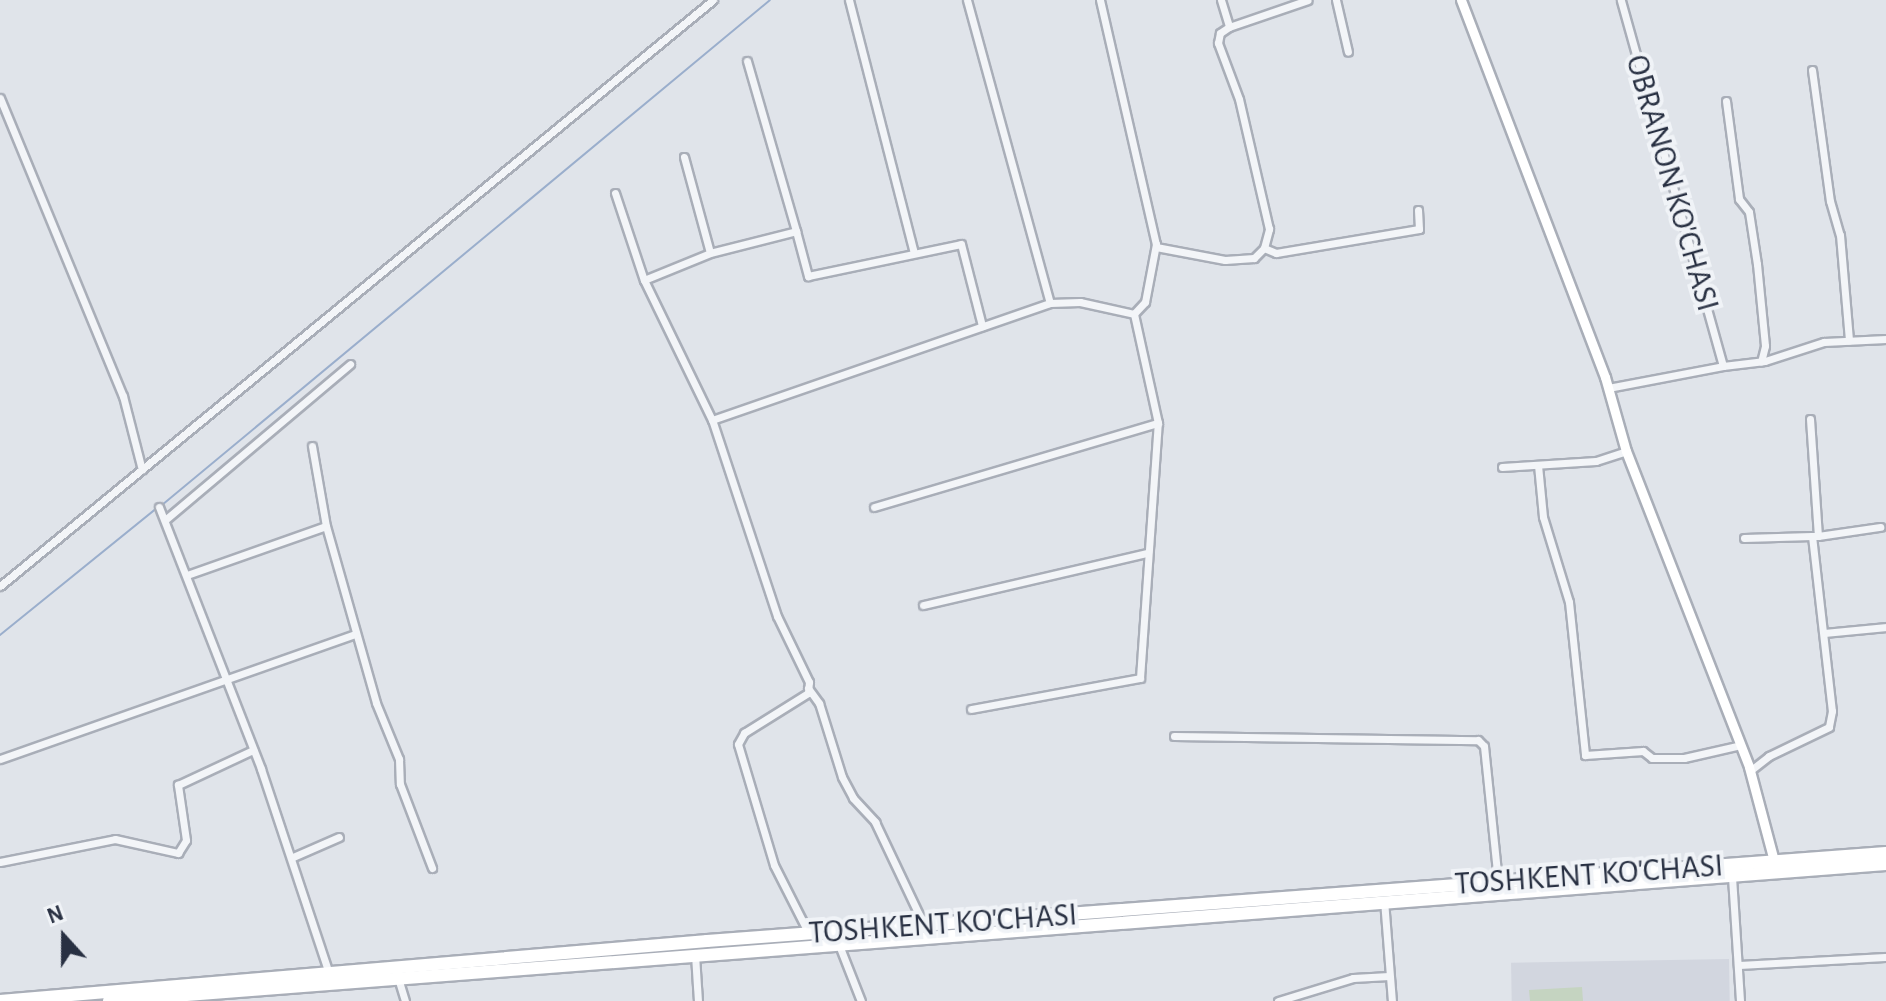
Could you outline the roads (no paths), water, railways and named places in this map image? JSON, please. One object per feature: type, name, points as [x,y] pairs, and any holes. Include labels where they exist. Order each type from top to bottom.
[{"type":"highway","name":"TOSHKENT KO'CHASI","points":[[109,1001],[159,1000],[398,978],[839,945],[1384,898],[1498,882],[1886,853]]},
{"type":"highway","name":"TOSHKENT KO'CHASI","points":[[0,1001],[924,925],[1732,877],[1886,864]]},
{"type":"street","points":[[0,586],[713,0]]},
{"type":"street","points":[[849,0],[914,253]]},
{"type":"street","points":[[967,0],[1050,303]]},
{"type":"street","points":[[1100,0],[1156,247],[1145,302],[1134,314]]},
{"type":"street","points":[[1221,0],[1229,27]]},
{"type":"street","points":[[1156,247],[1225,260],[1254,258],[1264,248],[1269,229],[1239,99],[1218,43],[1220,33],[1229,27],[1308,0]]},
{"type":"street","points":[[1336,0],[1348,52]]},
{"type":"street","points":[[1461,0],[1608,388],[1626,451],[1741,745],[1774,861]]},
{"type":"street","name":"OBRANON KO'CHASI","points":[[1621,0],[1723,366]]},
{"type":"street","points":[[747,61],[808,276],[961,244],[982,326]]},
{"type":"street","points":[[1812,70],[1830,201],[1840,235],[1849,341]]},
{"type":"street","points":[[0,98],[123,396],[142,470]]},
{"type":"street","name":"OBRANON KO'CHASI","points":[[1726,101],[1739,199],[1749,212],[1757,264],[1765,346],[1761,362]]},
{"type":"street","points":[[684,157],[710,253]]},
{"type":"street","points":[[615,193],[644,280],[712,420],[777,616],[802,661],[808,688],[819,703],[847,787],[875,822],[924,925]]},
{"type":"street","points":[[1264,248],[1276,253],[1419,229],[1418,210]]},
{"type":"street","points":[[644,280],[710,253],[796,231]]},
{"type":"street","points":[[712,420],[1050,303],[1080,302],[1134,314]]},
{"type":"street","points":[[971,709],[1140,678],[1158,423],[1134,314]]},
{"type":"street","points":[[1608,388],[1723,366],[1761,362],[1824,342],[1886,339]]},
{"type":"street","points":[[165,520],[350,364]]},
{"type":"street","points":[[1750,771],[1769,756],[1829,727],[1810,419]]},
{"type":"street","points":[[874,507],[1158,423]]},
{"type":"street","points":[[312,446],[326,526],[355,634],[399,759],[400,784],[432,868]]},
{"type":"street","points":[[1502,467],[1596,461],[1626,451]]},
{"type":"street","points":[[1538,465],[1543,517],[1569,602],[1585,755],[1643,751],[1652,758],[1684,758],[1741,745]]},
{"type":"street","points":[[159,507],[293,857],[329,973]]},
{"type":"street","points":[[187,575],[326,526]]},
{"type":"street","points":[[1744,538],[1815,536],[1880,527]]},
{"type":"street","points":[[923,605],[1147,553]]},
{"type":"street","points":[[1825,633],[1886,627]]},
{"type":"street","points":[[0,759],[355,634]]},
{"type":"street","points":[[808,688],[744,733],[738,757],[774,865],[809,934]]},
{"type":"street","points":[[1174,736],[1478,740],[1484,746],[1498,882]]},
{"type":"street","points":[[0,862],[115,839],[178,853],[186,840],[178,785],[253,750]]},
{"type":"street","points":[[293,857],[339,837]]},
{"type":"street","points":[[1732,877],[1740,1001]]},
{"type":"street","points":[[1384,898],[1392,1001]]},
{"type":"street","points":[[839,945],[861,1001]]},
{"type":"street","points":[[695,955],[698,1001]]},
{"type":"street","points":[[1738,965],[1886,957]]},
{"type":"street","points":[[1278,1001],[1353,978],[1389,976]]},
{"type":"street","points":[[398,978],[405,1001]]},
{"type":"waterway","points":[[162,505],[770,0]]},
{"type":"waterway","points":[[0,635],[157,508]]}]
